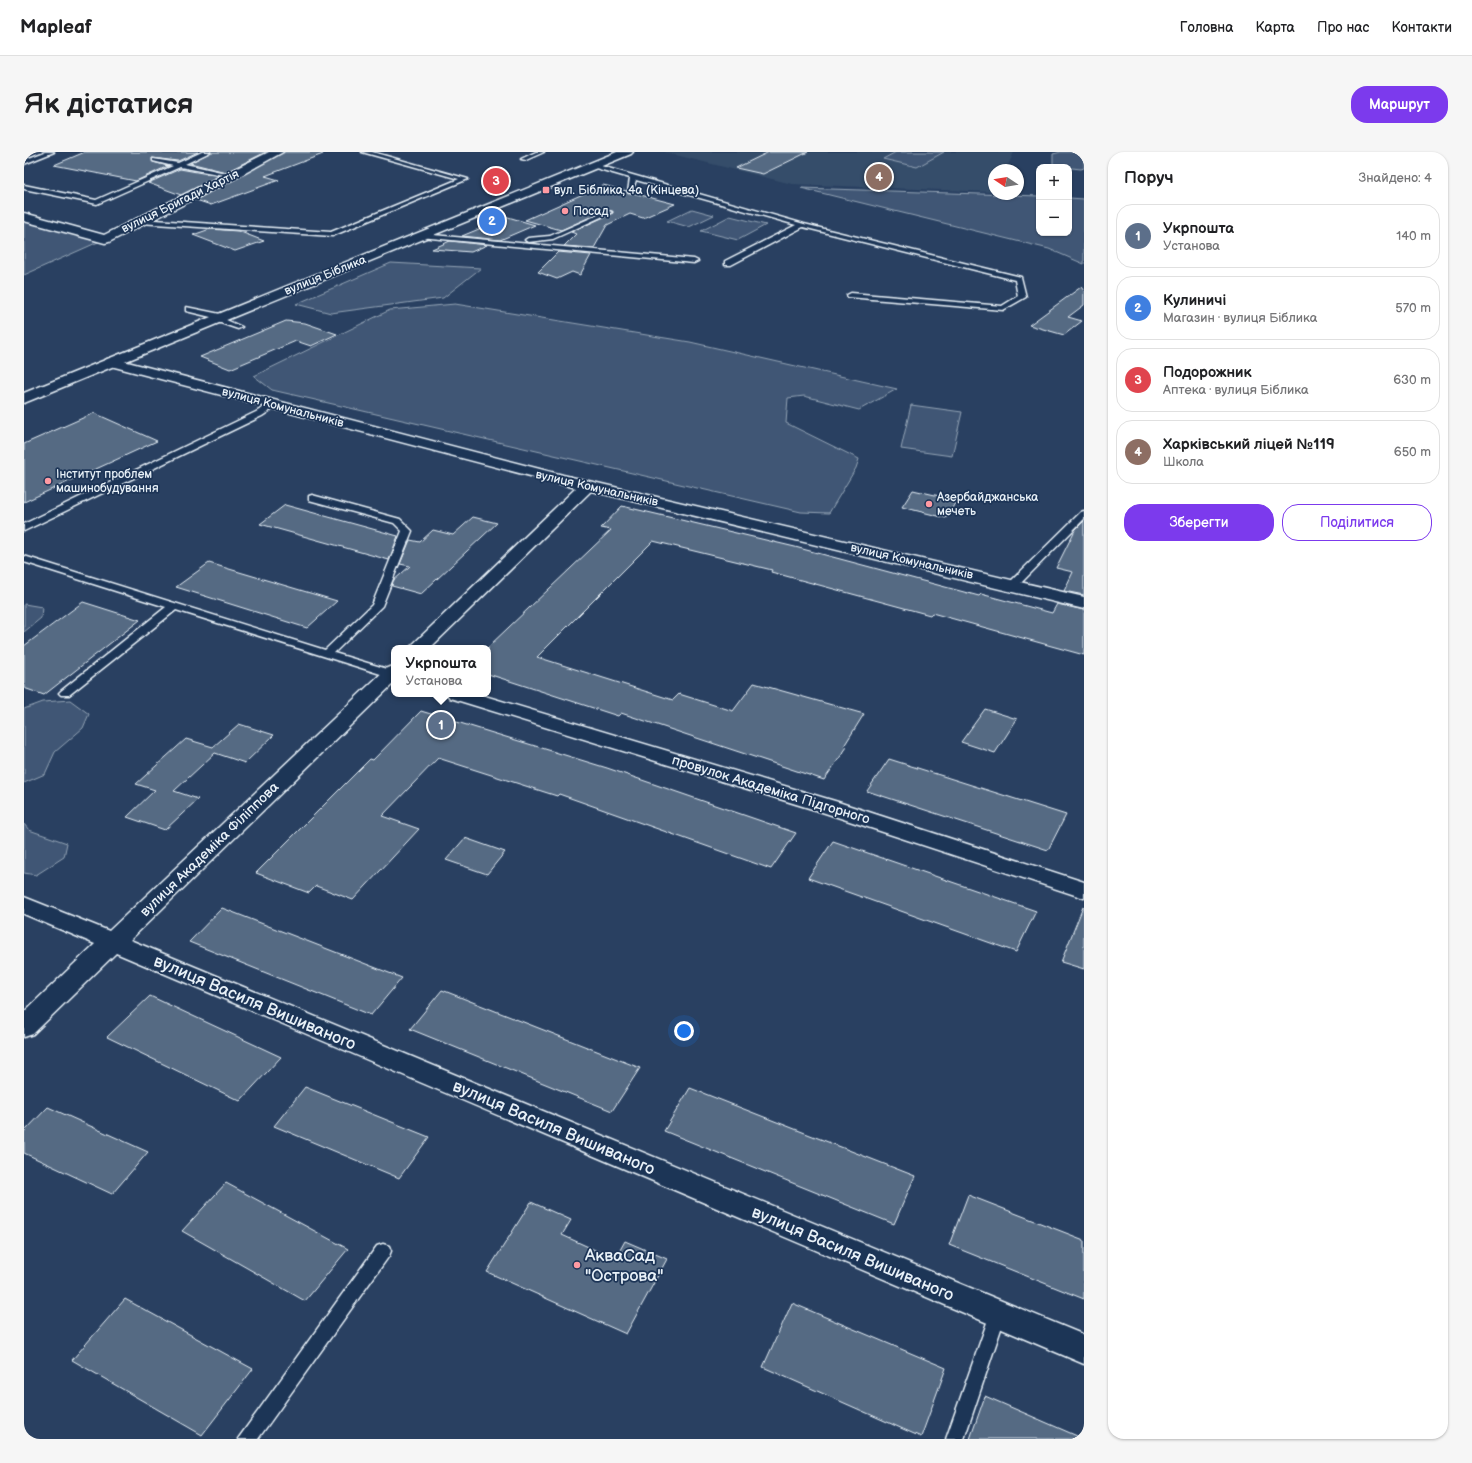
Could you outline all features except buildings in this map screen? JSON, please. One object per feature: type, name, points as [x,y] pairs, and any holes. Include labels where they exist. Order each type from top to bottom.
[{"type":"street","name":"вулиця Бригади Хартія","points":[[24,217],[105,239],[277,152]]},
{"type":"street","name":"вулиця Біблика","points":[[24,398],[626,152]]},
{"type":"street","name":"вулиця Комунальників","points":[[112,362],[587,486],[1013,585],[1084,603]]},
{"type":"street","points":[[422,645],[587,486]]},
{"type":"street","name":"вулиця Академіка Філіппова","points":[[24,1027],[112,941],[391,676]]},
{"type":"street","name":"провулок Академіка Підгорного","points":[[467,697],[830,807],[1084,890]]},
{"type":"street","name":"вулиця Василя Вишиваного","points":[[24,905],[1084,1350]]},
{"type":"lane","points":[[24,162],[51,152]]},
{"type":"lane","points":[[24,188],[97,202],[207,152]]},
{"type":"lane","points":[[140,221],[332,234],[465,179],[365,152]]},
{"type":"lane","points":[[524,159],[541,152]]},
{"type":"lane","points":[[155,160],[232,176]]},
{"type":"lane","points":[[594,166],[802,225],[1018,279],[1022,297],[1003,308],[851,295]]},
{"type":"lane","points":[[630,192],[634,177]]},
{"type":"lane","points":[[509,244],[551,238],[609,212]]},
{"type":"lane","points":[[728,263],[802,225]]},
{"type":"lane","points":[[422,236],[694,261]]},
{"type":"lane","points":[[189,310],[220,318],[238,327]]},
{"type":"lane","points":[[24,528],[259,414],[274,404]]},
{"type":"lane","points":[[312,498],[397,521],[407,531],[378,606],[326,654]]},
{"type":"lane","points":[[1013,585],[1084,514]]},
{"type":"lane","points":[[24,559],[391,673]]},
{"type":"lane","points":[[65,693],[174,606]]},
{"type":"lane","points":[[247,1439],[383,1251]]},
{"type":"lane","points":[[955,1439],[998,1314]]},
{"type":"shaded area","points":[[664,152],[1014,152],[1009,164],[988,164],[988,192],[792,184]]},
{"type":"shaded area","points":[[896,152],[944,152],[917,167],[883,159]]},
{"type":"shaded area","points":[[1061,152],[1084,152],[1084,168],[1072,168],[1072,164],[1053,164],[1053,154]]},
{"type":"shaded area","points":[[801,188],[988,194],[988,200],[1024,200],[1024,195],[1036,196],[1036,236],[1072,236],[1072,198],[1084,199],[1084,264],[1049,249]]},
{"type":"shaded area","points":[[692,209],[714,215],[689,227],[667,221]]},
{"type":"shaded area","points":[[730,216],[766,225],[738,240],[701,231]]},
{"type":"shaded area","points":[[24,221],[105,239],[24,275]]},
{"type":"shaded area","points":[[391,263],[481,268],[443,298],[331,313],[296,304]]},
{"type":"shaded area","points":[[455,304],[690,342],[897,389],[859,410],[804,396],[788,398],[786,423],[859,459],[856,468],[829,513],[801,512],[272,390],[254,376],[390,310]]},
{"type":"shaded area","points":[[911,405],[962,412],[952,456],[901,449]]},
{"type":"shaded area","points":[[24,604],[42,607],[41,618],[24,632]]},
{"type":"shaded area","points":[[70,700],[89,714],[83,728],[55,752],[45,774],[24,783],[24,709],[43,702]]},
{"type":"shaded area","points":[[24,824],[29,830],[67,843],[64,857],[36,875],[24,873]]},
{"type":"place","name":"Харківський ліцей №119","points":[[879,177]]},
{"type":"place","name":"Подорожник","points":[[496,181]]},
{"type":"place","name":"вул. Біблика, 4а (Кінцева)","points":[[546,190]]},
{"type":"place","name":"Посад","points":[[565,211]]},
{"type":"place","name":"Кулиничі","points":[[492,221]]},
{"type":"place","name":"Інститут проблем машинобудування","points":[[48,481]]},
{"type":"place","name":"Азербайджанська мечеть","points":[[929,504]]},
{"type":"place","name":"Укрпошта","points":[[441,725]]},
{"type":"place","name":"АкваСад \"Острова\"","points":[[577,1265]]}]
